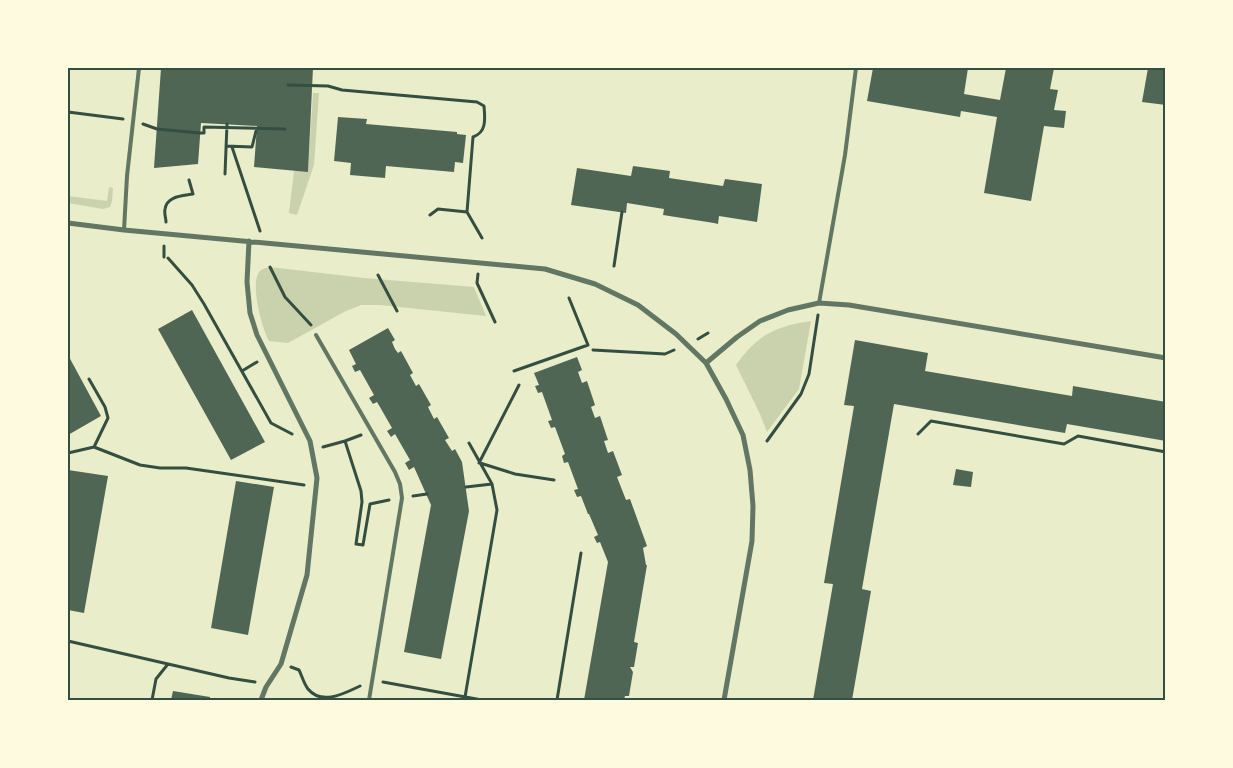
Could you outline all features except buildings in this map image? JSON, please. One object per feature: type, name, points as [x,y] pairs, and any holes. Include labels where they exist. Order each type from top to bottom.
[{"type":"street","points":[[68,223],[165,234],[545,269],[595,284],[638,305],[676,334],[706,363],[726,399],[742,435],[750,470],[753,506],[752,541],[724,700]]},
{"type":"street","points":[[249,241],[247,282],[250,313],[257,335],[310,441],[317,478],[307,575],[281,664],[266,687],[261,700]]},
{"type":"street","points":[[706,363],[737,337],[760,322],[788,310],[819,303],[849,306],[1166,358]]},
{"type":"lane","points":[[124,230],[127,184],[140,68]]},
{"type":"lane","points":[[819,303],[845,155],[856,68]]},
{"type":"lane","points":[[316,335],[395,472],[400,484],[402,498],[369,700]]},
{"type":"path","points":[[288,85],[328,86],[342,90],[477,102],[484,106],[484,128],[479,135],[473,137],[467,212],[482,238]]},
{"type":"path","points":[[68,112],[134,120],[157,129],[200,133],[204,133],[204,127],[227,126],[285,130]]},
{"type":"path","points":[[225,174],[227,126]]},
{"type":"path","points":[[226,146],[252,147],[256,131]]},
{"type":"path","points":[[232,147],[263,243]]},
{"type":"path","points":[[189,180],[193,194],[179,196],[170,200],[164,210],[166,220],[166,257],[192,285],[271,423],[295,436]]},
{"type":"path","points":[[430,215],[438,209],[467,212]]},
{"type":"path","points":[[614,266],[622,212]]},
{"type":"path","points":[[480,263],[477,283],[495,322]]},
{"type":"path","points":[[270,267],[285,297],[311,325],[316,335]]},
{"type":"path","points":[[378,276],[397,311]]},
{"type":"path","points":[[514,371],[588,345],[570,298]]},
{"type":"path","points":[[767,441],[801,394],[809,374],[819,303]]},
{"type":"path","points":[[593,350],[665,354],[708,333]]},
{"type":"path","points":[[242,371],[258,362]]},
{"type":"path","points":[[89,380],[105,408],[108,418],[94,447]]},
{"type":"path","points":[[479,463],[520,385]]},
{"type":"path","points":[[918,434],[931,421],[1064,444],[1078,436],[1166,452]]},
{"type":"path","points":[[311,450],[345,441],[361,491],[362,502],[356,544],[363,546],[370,504],[402,498]]},
{"type":"path","points":[[465,697],[497,510],[492,484],[469,443]]},
{"type":"path","points":[[68,453],[94,447],[140,465],[160,468],[186,468],[304,485]]},
{"type":"path","points":[[479,463],[515,474],[554,480]]},
{"type":"path","points":[[466,486],[492,484]]},
{"type":"path","points":[[557,700],[581,553]]},
{"type":"path","points":[[68,641],[258,683]]},
{"type":"path","points":[[152,700],[156,679],[168,664]]},
{"type":"green space","points":[[313,93],[319,93],[314,165],[297,215],[289,213],[294,171],[308,171]]},
{"type":"green space","points":[[109,187],[113,188],[110,207],[103,209],[68,203],[68,196],[107,201]]},
{"type":"green space","points":[[270,267],[364,278],[474,287],[486,316],[380,305],[361,305],[344,312],[288,343],[269,341],[260,317],[256,286],[259,272]]},
{"type":"green space","points":[[811,321],[799,389],[767,432],[736,365],[752,346],[768,334],[777,329]]}]
